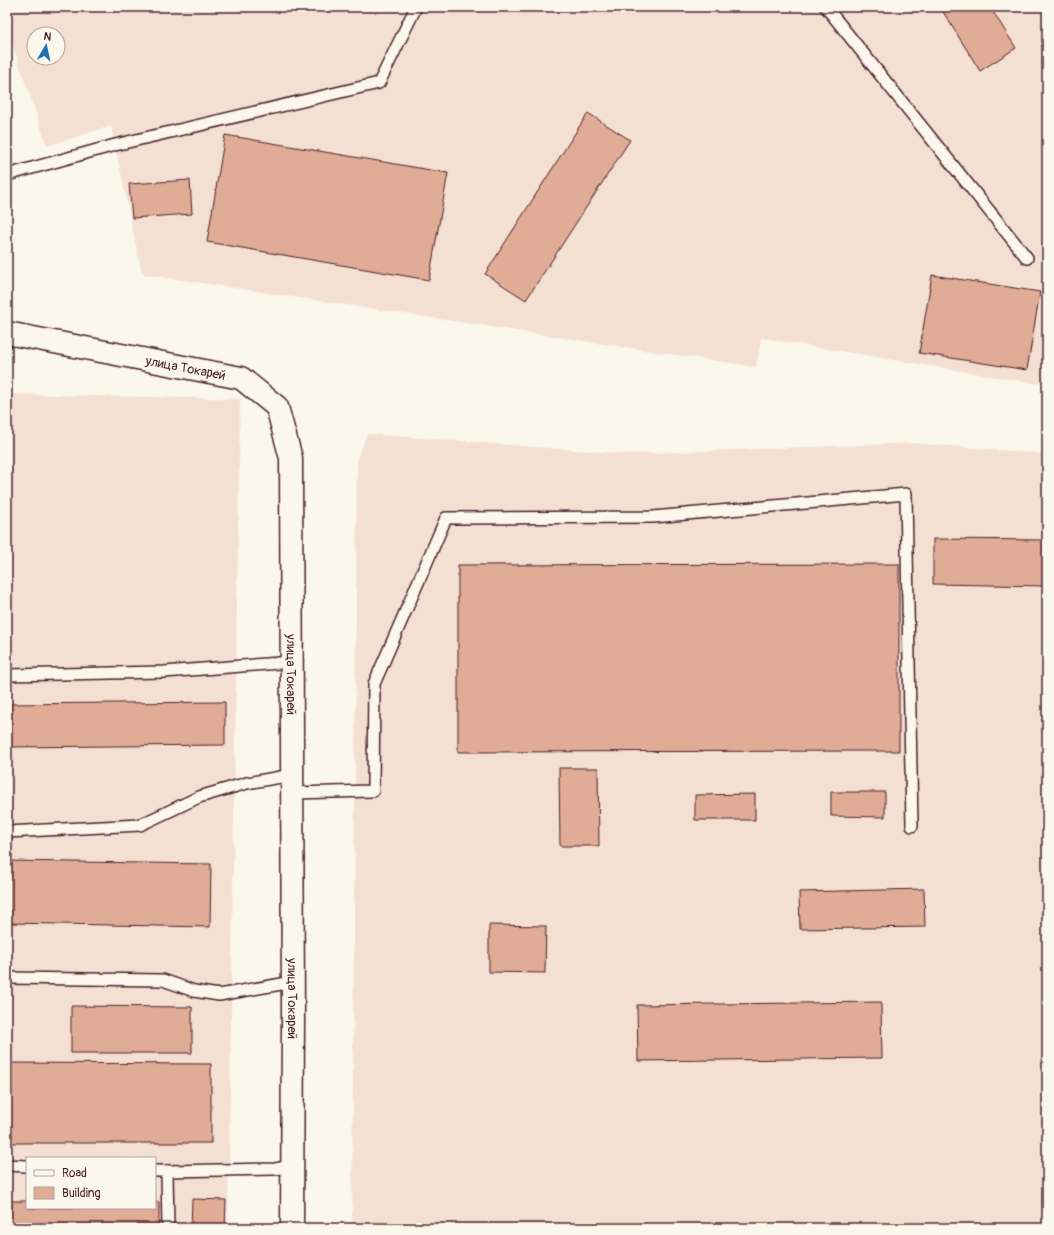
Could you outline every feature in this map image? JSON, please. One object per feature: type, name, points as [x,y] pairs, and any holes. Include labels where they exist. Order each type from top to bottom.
[{"type":"street","name":"улица Токарей","points":[[7,333],[240,378],[278,407],[291,458],[293,982],[292,1228]]},
{"type":"lane","points":[[7,175],[115,145],[379,83],[416,7]]},
{"type":"lane","points":[[826,7],[1027,258]]},
{"type":"lane","points":[[7,832],[140,825],[199,797],[247,783],[292,784],[373,791],[374,684],[446,518],[653,517],[906,494],[912,826]]},
{"type":"lane","points":[[7,675],[164,672],[292,662]]},
{"type":"lane","points":[[7,978],[163,980],[194,991],[218,994],[293,982]]},
{"type":"lane","points":[[7,1165],[26,1166]]},
{"type":"lane","points":[[156,1171],[275,1169],[292,1166]]},
{"type":"lane","points":[[167,1171],[168,1228]]},
{"type":"shaded area","points":[[7,7],[1047,7],[1047,383],[1033,383],[761,338],[756,367],[142,274],[111,126],[47,146],[7,28]]},
{"type":"shaded area","points":[[7,394],[240,399],[228,1228],[7,1228]]},
{"type":"shaded area","points":[[367,434],[629,454],[911,443],[1047,454],[1047,1228],[352,1228],[357,459]]},
{"type":"building","points":[[940,7],[990,7],[1016,48],[980,71]]},
{"type":"building","points":[[588,113],[630,140],[526,300],[485,274]]},
{"type":"building","points":[[225,135],[448,173],[429,280],[207,242]]},
{"type":"building","points":[[190,180],[192,214],[132,218],[129,184]]},
{"type":"building","points":[[932,275],[1040,292],[1027,370],[919,353]]},
{"type":"building","points":[[933,539],[1047,540],[1047,586],[933,584]]},
{"type":"building","points":[[899,564],[899,751],[458,752],[458,565]]},
{"type":"building","points":[[7,634],[11,635],[10,650],[7,650]]},
{"type":"building","points":[[225,702],[225,745],[7,747],[7,704]]},
{"type":"building","points":[[559,768],[598,768],[599,846],[560,846]]},
{"type":"building","points":[[831,792],[885,792],[885,817],[831,816]]},
{"type":"building","points":[[755,794],[755,820],[695,820],[695,795]]},
{"type":"building","points":[[7,861],[211,864],[210,927],[7,923]]},
{"type":"building","points":[[924,889],[925,927],[800,929],[799,892]]},
{"type":"building","points":[[489,925],[546,926],[545,973],[489,972]]},
{"type":"building","points":[[881,1002],[882,1058],[638,1061],[637,1005]]},
{"type":"building","points":[[71,1006],[192,1007],[192,1053],[71,1053]]},
{"type":"building","points":[[7,1063],[211,1064],[211,1143],[7,1143]]},
{"type":"building","points":[[192,1199],[226,1200],[225,1228],[191,1228]]},
{"type":"building","points":[[7,1201],[26,1201],[26,1209],[156,1209],[156,1202],[159,1202],[159,1228],[7,1228]]}]
